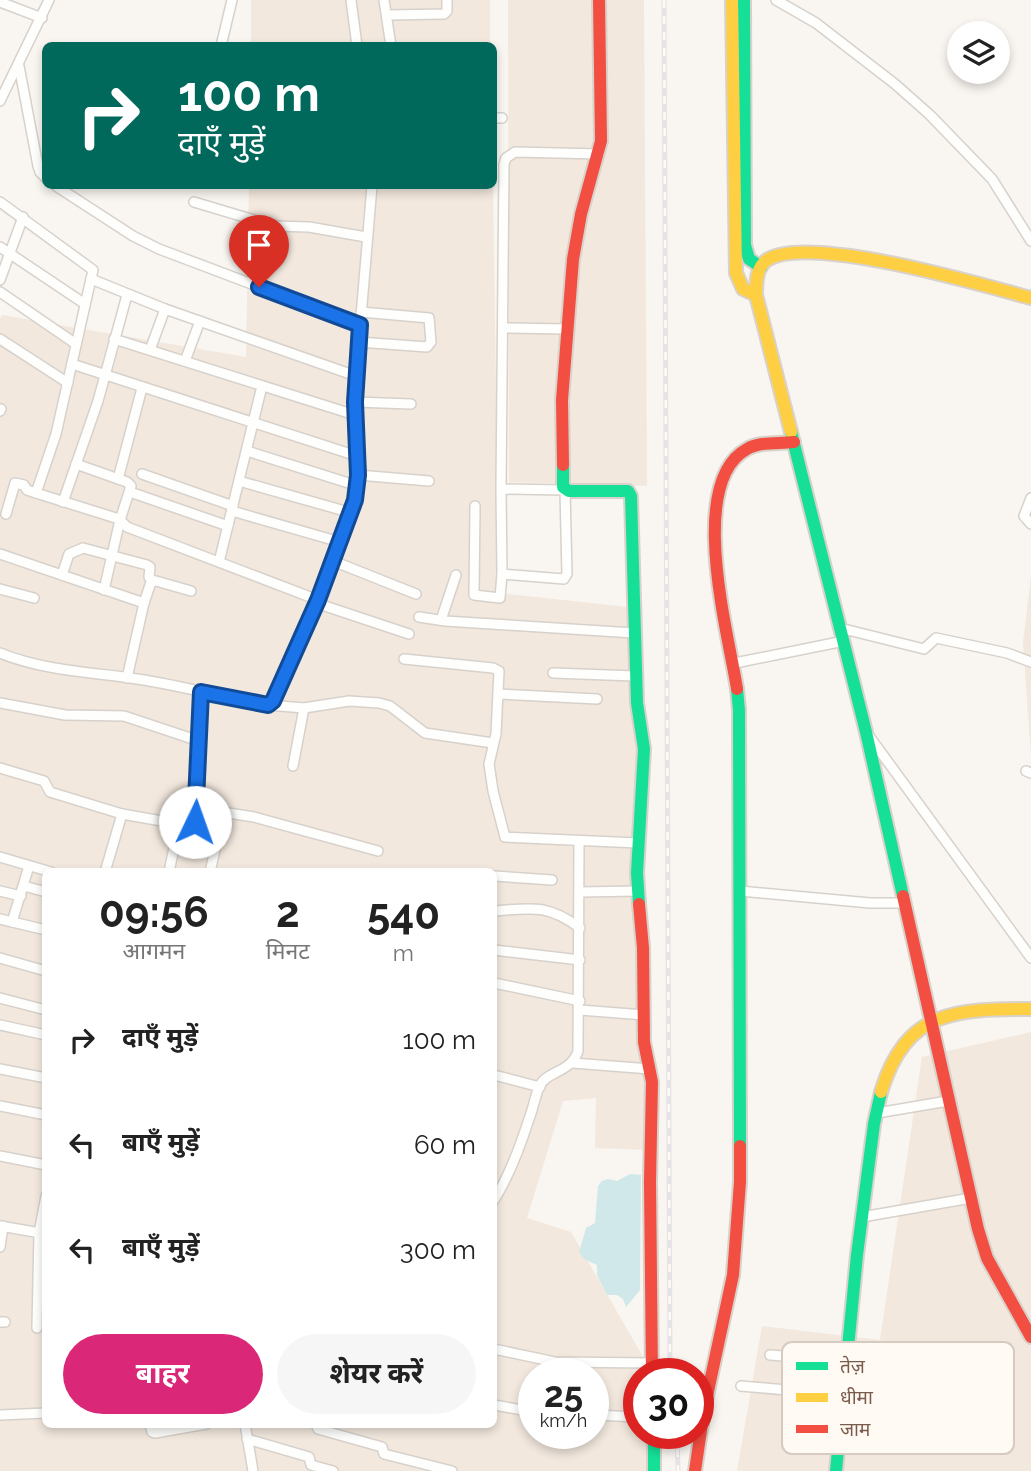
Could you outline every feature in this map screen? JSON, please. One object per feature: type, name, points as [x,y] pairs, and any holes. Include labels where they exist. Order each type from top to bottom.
[{"type":"street","points":[[0,101],[49,0]]},
{"type":"street","points":[[221,42],[232,0]]},
{"type":"street","points":[[351,0],[356,42]]},
{"type":"street","points":[[384,0],[390,42]]},
{"type":"street","points":[[387,15],[444,14],[447,11],[447,0]]},
{"type":"street","points":[[502,575],[560,580],[566,577],[562,400],[576,234],[599,154],[599,0]]},
{"type":"street","points":[[732,0],[736,273],[747,292],[756,295]]},
{"type":"street","points":[[744,0],[745,245],[749,259],[761,267]]},
{"type":"street","points":[[776,0],[817,23],[930,115],[992,179],[1031,241]]},
{"type":"street","points":[[0,2],[41,18]]},
{"type":"street","points":[[19,65],[38,166],[42,172]]},
{"type":"street","points":[[475,506],[473,594],[500,598],[506,158],[510,153],[522,152],[599,154]]},
{"type":"street","points":[[62,189],[146,243],[360,325]]},
{"type":"street","points":[[268,705],[273,701],[317,601],[352,513],[358,485],[356,376],[372,189]]},
{"type":"street","points":[[0,202],[92,267],[56,434],[36,493]]},
{"type":"street","points":[[194,202],[274,226],[309,227],[366,237]]},
{"type":"street","points":[[0,280],[23,217]]},
{"type":"street","points":[[0,247],[85,304]]},
{"type":"street","points":[[1031,298],[925,270],[845,257],[780,254],[768,258],[756,278],[756,295],[866,732],[971,1198],[987,1258],[1031,1337]]},
{"type":"street","points":[[91,279],[165,309],[356,376]]},
{"type":"street","points":[[0,292],[76,344]]},
{"type":"street","points":[[64,502],[105,376],[127,295]]},
{"type":"street","points":[[150,351],[165,309]]},
{"type":"street","points":[[359,342],[427,347],[431,342],[429,318],[361,312]]},
{"type":"street","points":[[185,361],[200,321]]},
{"type":"street","points":[[504,328],[568,329]]},
{"type":"street","points":[[114,339],[355,415]]},
{"type":"street","points":[[0,340],[68,383]]},
{"type":"street","points":[[72,364],[357,456]]},
{"type":"street","points":[[219,562],[262,386]]},
{"type":"street","points":[[118,479],[142,388]]},
{"type":"street","points":[[355,402],[411,404]]},
{"type":"street","points":[[695,1471],[704,1410],[727,1307],[740,1182],[739,710],[735,663],[716,573],[716,524],[721,489],[727,470],[735,457],[745,449],[794,442]]},
{"type":"street","points":[[247,451],[358,485]]},
{"type":"street","points":[[76,464],[130,484],[104,590]]},
{"type":"street","points":[[142,474],[232,509],[340,542]]},
{"type":"street","points":[[358,475],[429,481]]},
{"type":"street","points":[[239,481],[352,513]]},
{"type":"street","points":[[6,514],[15,483],[23,485],[27,490],[120,520],[127,527],[409,634]]},
{"type":"street","points":[[501,489],[630,493],[635,676],[644,749],[638,843],[645,1042],[650,1069],[651,1358]]},
{"type":"street","points":[[130,492],[228,526]]},
{"type":"street","points":[[1031,498],[1024,516],[1031,524]]},
{"type":"street","points":[[62,575],[68,556],[79,548],[149,566],[148,575],[153,581],[191,591]]},
{"type":"street","points":[[0,554],[144,603]]},
{"type":"street","points":[[333,561],[416,594]]},
{"type":"street","points":[[441,620],[456,575]]},
{"type":"street","points":[[127,678],[144,603],[153,581]]},
{"type":"street","points":[[0,589],[34,598]]},
{"type":"street","points":[[419,617],[634,633]]},
{"type":"street","points":[[840,628],[924,649],[933,639],[940,639],[1007,653],[1031,663]]},
{"type":"street","points":[[735,663],[844,641]]},
{"type":"street","points":[[0,653],[21,662],[50,668],[127,678],[268,705],[304,708],[342,702],[379,703],[390,706],[425,733],[493,743]]},
{"type":"street","points":[[404,659],[497,668],[500,674],[496,734],[489,764],[491,783],[505,837],[638,843]]},
{"type":"street","points":[[553,673],[635,676]]},
{"type":"street","points":[[0,768],[44,781],[50,792],[122,814],[194,824],[201,692]]},
{"type":"street","points":[[499,694],[597,699]]},
{"type":"street","points":[[0,703],[72,716],[124,716],[198,741]]},
{"type":"street","points":[[293,766],[304,708]]},
{"type":"street","points":[[866,732],[1031,958]]},
{"type":"street","points":[[196,808],[224,811],[378,851]]},
{"type":"street","points":[[211,868],[224,811]]},
{"type":"street","points":[[106,868],[122,814]]},
{"type":"street","points":[[170,868],[179,824]]},
{"type":"street","points":[[573,1063],[579,1043],[580,1006],[579,841]]},
{"type":"street","points":[[0,857],[42,870]]},
{"type":"street","points":[[12,922],[29,866]]},
{"type":"street","points":[[497,876],[552,880]]},
{"type":"street","points":[[24,886],[42,891]]},
{"type":"street","points":[[0,891],[21,896]]},
{"type":"street","points":[[579,892],[639,891]]},
{"type":"street","points":[[740,891],[904,903]]},
{"type":"street","points":[[497,911],[551,911],[564,916],[580,928]]},
{"type":"street","points":[[0,919],[42,929]]},
{"type":"street","points":[[497,950],[580,961]]},
{"type":"street","points":[[0,958],[42,970]]},
{"type":"street","points":[[497,984],[580,1006],[644,1015]]},
{"type":"street","points":[[0,998],[42,1009]]},
{"type":"street","points":[[849,1342],[862,1217],[877,1114],[893,1063],[912,1035],[931,1023],[967,1012],[1031,1009]]},
{"type":"street","points":[[0,1025],[42,1034]]},
{"type":"street","points":[[497,1195],[520,1148],[540,1087],[548,1078],[573,1063],[650,1069]]},
{"type":"street","points":[[0,1069],[42,1077]]},
{"type":"street","points":[[497,1076],[540,1087]]},
{"type":"street","points":[[877,1114],[948,1101]]},
{"type":"street","points":[[0,1107],[42,1114]]},
{"type":"street","points":[[0,1156],[42,1164]]},
{"type":"street","points":[[862,1217],[971,1198]]},
{"type":"street","points":[[0,1247],[2,1226],[42,1233],[37,1328]]},
{"type":"street","points":[[497,1350],[555,1362],[623,1366]]},
{"type":"street","points":[[770,1355],[782,1356]]},
{"type":"street","points":[[741,1386],[782,1390]]},
{"type":"street","points":[[497,1406],[518,1409]]},
{"type":"street","points":[[0,1415],[42,1413]]},
{"type":"street","points":[[151,1428],[155,1433],[183,1428]]},
{"type":"street","points":[[246,1428],[253,1471]]},
{"type":"street","points":[[318,1428],[382,1447],[384,1454],[421,1467],[452,1471]]},
{"type":"street","points":[[345,1437],[347,1428]]},
{"type":"street","points":[[247,1439],[309,1457],[311,1465],[333,1471]]},
{"type":"street","points":[[654,1449],[654,1471]]},
{"type":"shaded area","points":[[251,0],[490,0],[490,42],[251,42]]},
{"type":"shaded area","points":[[508,0],[644,0],[647,486],[509,482]]},
{"type":"shaded area","points":[[249,189],[493,189],[499,593],[637,608],[649,1150],[595,1148],[596,1098],[563,1101],[527,1218],[571,1232],[644,1358],[623,1358],[623,1449],[657,1449],[658,1471],[0,1471],[2,315],[246,357]]},
{"type":"shaded area","points":[[1031,576],[1031,755],[1023,643]]},
{"type":"shaded area","points":[[1031,1032],[1031,1471],[737,1471],[762,1326],[880,1340],[922,1057]]},
{"type":"water","points":[[630,1174],[641,1175],[640,1290],[626,1307],[623,1299],[617,1295],[607,1295],[597,1275],[597,1265],[584,1259],[579,1252],[586,1228],[595,1223],[598,1186],[602,1181],[617,1181]]},
{"type":"railway","points":[[664,0],[670,1358]]},
{"type":"railway","points":[[677,1449],[678,1471]]},
{"type":"traffic: fast","points":[[744,0],[745,245],[749,259],[761,267]]},
{"type":"traffic: fast","points":[[791,432],[866,732],[903,896]]},
{"type":"traffic: fast","points":[[563,465],[563,487],[569,491],[628,491],[631,496],[637,703],[644,749],[637,873],[639,904]]},
{"type":"traffic: fast","points":[[737,689],[740,1146]]},
{"type":"traffic: fast","points":[[849,1342],[874,1124],[881,1092]]},
{"type":"traffic: fast","points":[[654,1449],[654,1471]]},
{"type":"traffic: fast","points":[[836,1471],[838,1454]]},
{"type":"traffic: slow","points":[[732,0],[736,273],[743,289],[756,295]]},
{"type":"traffic: slow","points":[[791,432],[756,295],[759,271],[767,260],[788,253],[855,257],[936,273],[1031,298]]},
{"type":"traffic: slow","points":[[881,1092],[904,1044],[919,1030],[937,1020],[979,1010],[1031,1009]]},
{"type":"traffic: jam","points":[[563,465],[562,400],[573,259],[581,214],[601,141],[599,0]]},
{"type":"traffic: jam","points":[[737,689],[716,562],[715,525],[719,493],[729,467],[747,449],[764,444],[794,442]]},
{"type":"traffic: jam","points":[[903,896],[978,1229],[987,1258],[1031,1337]]},
{"type":"traffic: jam","points":[[639,904],[643,948],[644,1042],[652,1082],[652,1358]]},
{"type":"traffic: jam","points":[[695,1471],[704,1410],[733,1275],[740,1146]]},
{"type":"route","points":[[195,822],[201,692],[268,705],[273,701],[318,600],[352,513],[358,485],[355,415],[360,325],[259,287]]}]
